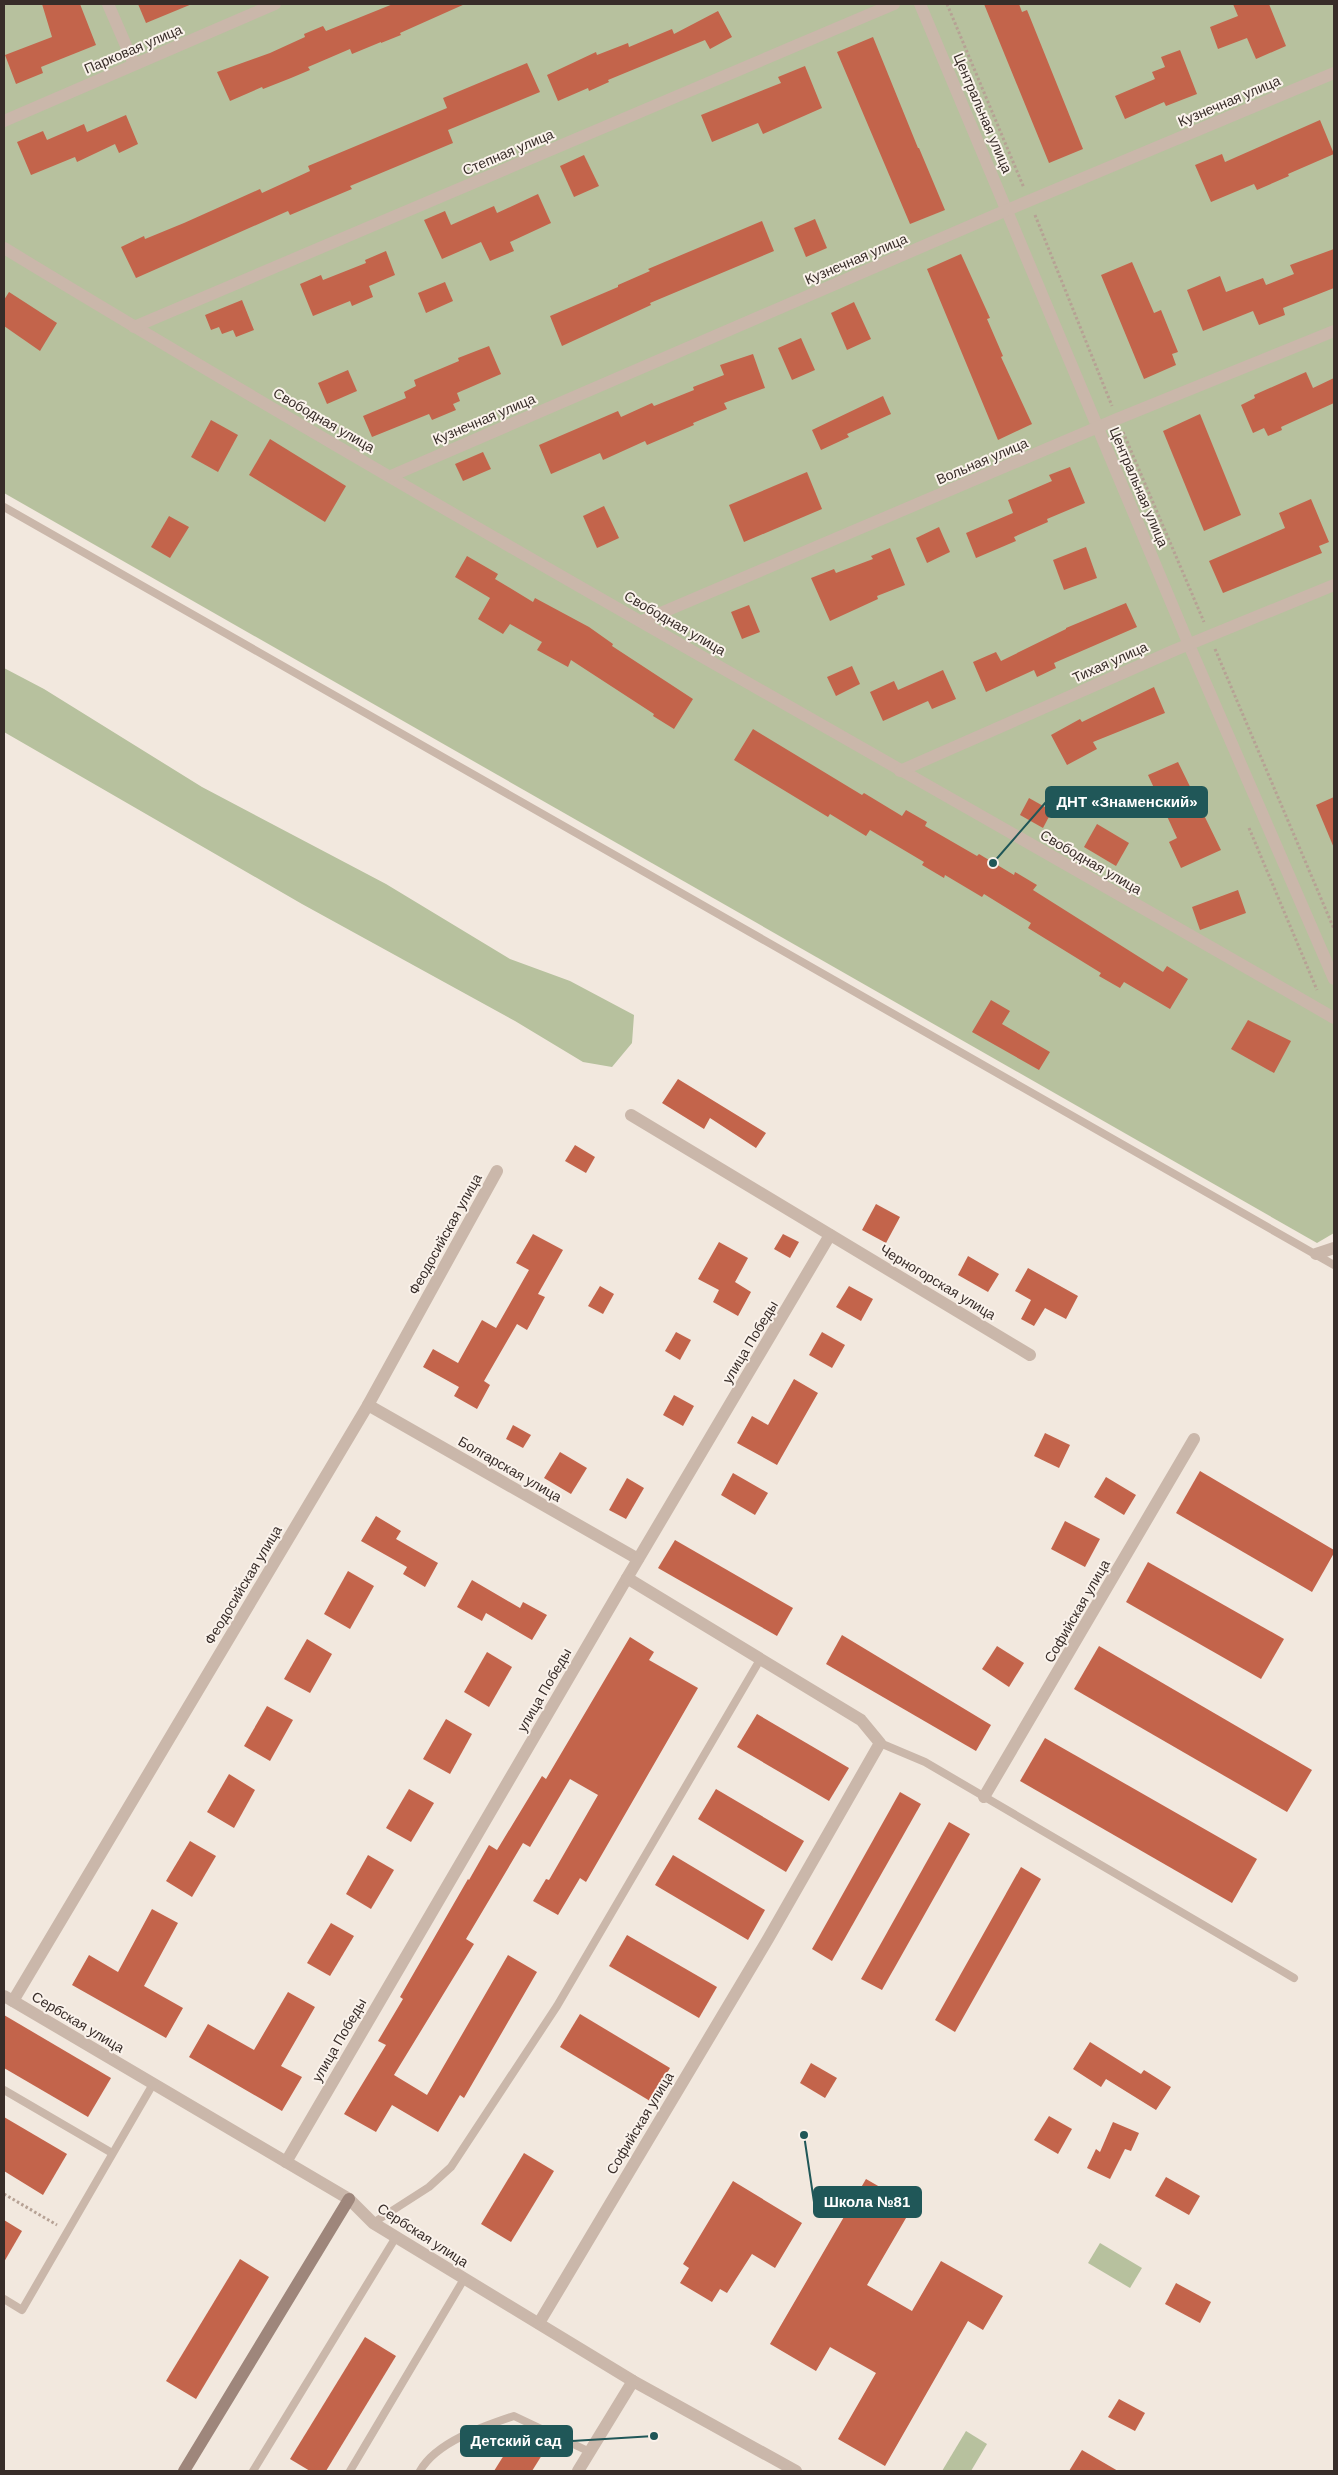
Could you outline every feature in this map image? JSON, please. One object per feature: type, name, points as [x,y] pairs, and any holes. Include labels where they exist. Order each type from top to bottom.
[{"type":"street","points":[[108,4],[134,64]]},
{"type":"street","name":"Парковая улица","points":[[4,121],[274,4]]},
{"type":"street","name":"Степная улица","points":[[134,327],[894,4]]},
{"type":"street","name":"Центральная улица","points":[[920,4],[1189,645],[1334,979]]},
{"type":"street","name":"Кузнечная улица","points":[[391,476],[1029,201],[1334,73]]},
{"type":"street","name":"Свободная улица","points":[[4,248],[134,327],[642,622],[1334,1018]]},
{"type":"street","name":"Вольная улица","points":[[642,622],[1118,419],[1334,330]]},
{"type":"street","name":"Тихая улица","points":[[900,771],[1210,636],[1334,585]]},
{"type":"street","name":"Черногорская улица","points":[[631,1116],[1030,1355]]},
{"type":"street","name":"Феодосийская улица","points":[[8,1998],[368,1405],[497,1171]]},
{"type":"street","name":"улица Победы","points":[[286,2162],[638,1559],[830,1235]]},
{"type":"street","points":[[1316,1254],[1334,1248]]},
{"type":"street","name":"Болгарская улица","points":[[368,1405],[638,1559]]},
{"type":"street","name":"Софийская улица","points":[[984,1798],[1194,1439]]},
{"type":"street","points":[[627,1578],[861,1720],[880,1743]]},
{"type":"street","name":"Софийская улица","points":[[539,2324],[768,1939],[880,1743]]},
{"type":"street","name":"Сербская улица","points":[[8,1998],[349,2199],[373,2223],[633,2381],[796,2471]]},
{"type":"street","points":[[184,2471],[349,2199]]},
{"type":"street","points":[[578,2471],[633,2381]]},
{"type":"lane","points":[[4,507],[1334,1265]]},
{"type":"lane","points":[[373,2223],[429,2187],[450,2167],[557,2006],[761,1658]]},
{"type":"lane","points":[[880,1743],[925,1762],[1294,1978]]},
{"type":"lane","points":[[4,2300],[22,2310],[153,2084]]},
{"type":"lane","points":[[4,2090],[112,2153]]},
{"type":"lane","points":[[253,2471],[396,2237]]},
{"type":"lane","points":[[350,2471],[464,2279]]},
{"type":"lane","points":[[420,2471],[423,2465],[442,2448],[478,2428],[514,2416],[590,2452]]},
{"type":"path","points":[[947,4],[1118,419],[1334,929]]},
{"type":"path","points":[[4,2194],[68,2231]]},
{"type":"green space","points":[[4,4],[1334,4],[1334,1233],[1317,1243],[4,493]]},
{"type":"green space","points":[[4,668],[44,689],[202,787],[386,884],[510,959],[570,981],[634,1015],[632,1043],[612,1067],[583,1062],[515,1021],[302,904],[4,732]]},
{"type":"green space","points":[[1100,2243],[1142,2268],[1130,2288],[1088,2263]]},
{"type":"green space","points":[[966,2431],[987,2444],[971,2471],[942,2471]]},
{"type":"building","points":[[42,4],[80,4],[96,45],[41,67],[43,73],[16,84],[5,55],[52,37]]},
{"type":"building","points":[[138,4],[192,4],[146,23]]},
{"type":"building","points":[[393,4],[465,4],[400,33],[401,35],[352,54],[350,49],[308,67],[310,70],[230,101],[217,72],[270,53],[305,37],[304,34],[323,26],[326,31]]},
{"type":"building","points":[[984,4],[1019,4],[1022,12],[1027,10],[1083,149],[1049,163]]},
{"type":"building","points":[[1233,4],[1269,4],[1286,46],[1256,59],[1247,38],[1218,49],[1210,27],[1238,16]]},
{"type":"building","points":[[718,11],[732,37],[710,49],[705,40],[608,80],[609,82],[589,91],[588,88],[558,101],[547,75],[596,52],[597,55],[628,43],[629,47],[672,29],[674,34]]},
{"type":"building","points":[[873,37],[945,210],[910,224],[837,52]]},
{"type":"building","points":[[1180,50],[1197,94],[1166,106],[1164,102],[1125,119],[1115,96],[1155,79],[1152,72],[1165,67],[1161,57]]},
{"type":"building","points":[[527,63],[540,92],[448,130],[453,143],[350,186],[352,189],[290,215],[288,211],[136,278],[121,247],[144,236],[145,239],[184,223],[260,189],[262,193],[310,171],[308,166],[447,108],[443,98]]},
{"type":"building","points":[[805,66],[822,108],[763,134],[758,123],[712,142],[701,115],[781,83],[778,77]]},
{"type":"building","points":[[126,115],[138,144],[119,153],[115,144],[77,162],[75,157],[31,175],[17,142],[43,131],[47,140],[84,124],[87,132]]},
{"type":"building","points":[[1320,120],[1334,154],[1257,190],[1254,184],[1211,202],[1195,165],[1222,154],[1225,162]]},
{"type":"building","points":[[584,155],[599,186],[574,197],[560,166]]},
{"type":"building","points":[[538,194],[551,223],[510,242],[514,251],[490,261],[481,242],[442,259],[424,220],[445,211],[451,225],[494,206],[497,213]]},
{"type":"building","points":[[815,219],[827,248],[806,257],[794,228]]},
{"type":"building","points":[[762,221],[774,251],[650,303],[651,305],[562,346],[550,316],[618,287],[618,285],[650,271],[648,269]]},
{"type":"building","points":[[1334,249],[1334,288],[1283,308],[1285,315],[1259,325],[1253,311],[1203,331],[1187,290],[1220,276],[1226,292],[1263,278],[1266,285],[1294,274],[1290,265]]},
{"type":"building","points":[[386,251],[395,275],[369,286],[373,297],[352,306],[350,301],[313,316],[300,284],[321,275],[323,280],[366,263],[365,260]]},
{"type":"building","points":[[961,254],[990,318],[987,319],[1003,356],[1001,357],[1032,424],[998,440],[927,269]]},
{"type":"building","points":[[1132,262],[1154,313],[1161,310],[1178,352],[1172,354],[1176,365],[1144,379],[1101,275]]},
{"type":"building","points":[[445,282],[453,301],[426,313],[418,293]]},
{"type":"building","points":[[9,292],[57,323],[40,351],[4,326],[4,300]]},
{"type":"building","points":[[242,300],[254,330],[236,337],[233,330],[222,334],[219,327],[211,330],[205,315]]},
{"type":"building","points":[[854,302],[871,339],[847,350],[831,313]]},
{"type":"building","points":[[801,338],[815,370],[792,380],[778,348]]},
{"type":"building","points":[[489,346],[501,374],[457,393],[460,401],[453,404],[456,410],[432,420],[429,414],[372,437],[363,416],[406,398],[404,392],[416,386],[414,380],[459,361],[458,358]]},
{"type":"building","points":[[753,354],[765,388],[724,403],[727,409],[647,445],[645,441],[603,460],[600,453],[551,474],[539,445],[618,411],[621,417],[652,403],[654,406],[694,390],[693,387],[724,375],[720,365]]},
{"type":"building","points":[[348,370],[357,391],[327,404],[318,383]]},
{"type":"building","points":[[1306,372],[1313,388],[1334,378],[1334,403],[1281,427],[1282,430],[1268,436],[1264,428],[1253,433],[1241,405],[1255,398],[1254,395]]},
{"type":"building","points":[[883,396],[891,414],[847,434],[849,437],[821,450],[812,430]]},
{"type":"building","points":[[1200,414],[1241,515],[1204,531],[1163,431]]},
{"type":"building","points":[[211,420],[238,435],[218,472],[191,457]]},
{"type":"building","points":[[270,439],[346,486],[325,522],[249,475]]},
{"type":"building","points":[[483,452],[491,469],[463,481],[455,464]]},
{"type":"building","points":[[1070,467],[1085,503],[1047,519],[1048,522],[1014,537],[1016,541],[976,558],[966,533],[1013,513],[1008,500],[1052,481],[1049,475]]},
{"type":"building","points":[[807,472],[822,509],[744,542],[729,505]]},
{"type":"building","points":[[1311,499],[1329,542],[1319,546],[1322,553],[1223,593],[1209,561],[1285,528],[1279,513]]},
{"type":"building","points":[[604,506],[619,538],[597,548],[583,516]]},
{"type":"building","points":[[169,516],[189,527],[170,558],[151,547]]},
{"type":"building","points":[[939,527],[950,552],[927,563],[916,538]]},
{"type":"building","points":[[1086,547],[1097,578],[1064,590],[1053,560]]},
{"type":"building","points":[[890,548],[905,585],[877,596],[878,599],[830,621],[811,578],[834,569],[836,573],[873,559],[871,556]]},
{"type":"building","points":[[467,556],[498,574],[495,579],[533,602],[535,598],[589,627],[613,644],[612,646],[693,699],[674,729],[571,660],[568,667],[537,650],[542,642],[510,624],[503,634],[478,619],[490,598],[455,577]]},
{"type":"building","points":[[1126,603],[1137,627],[1054,663],[1056,668],[1037,677],[1034,670],[986,692],[973,662],[996,652],[1001,661],[1066,628]]},
{"type":"building","points":[[749,605],[760,632],[742,639],[731,612]]},
{"type":"building","points":[[852,666],[860,684],[836,696],[827,677]]},
{"type":"building","points":[[943,670],[956,699],[932,709],[928,701],[883,721],[870,692],[894,681],[898,690]]},
{"type":"building","points":[[1154,687],[1165,713],[1093,742],[1097,749],[1067,765],[1051,735],[1080,719],[1082,722]]},
{"type":"building","points":[[753,729],[862,795],[864,793],[902,816],[906,810],[927,822],[925,826],[977,856],[979,854],[1014,875],[1015,872],[1037,885],[1033,890],[1163,972],[1167,966],[1188,979],[1170,1009],[1124,982],[1120,988],[1099,976],[1101,973],[1028,928],[1031,923],[984,894],[982,897],[945,875],[944,878],[922,865],[924,862],[870,830],[866,836],[830,814],[828,817],[734,760]]},
{"type":"building","points":[[1178,762],[1221,850],[1181,868],[1169,842],[1177,838],[1148,775]]},
{"type":"building","points":[[1334,797],[1334,848],[1316,805]]},
{"type":"building","points":[[1029,798],[1052,811],[1043,828],[1020,815]]},
{"type":"building","points":[[1097,824],[1129,843],[1116,866],[1084,847]]},
{"type":"building","points":[[1238,890],[1246,913],[1200,930],[1192,907]]},
{"type":"building","points":[[991,1000],[1010,1011],[1002,1024],[1050,1052],[1039,1070],[972,1032]]},
{"type":"building","points":[[1248,1020],[1291,1041],[1274,1073],[1231,1049]]},
{"type":"building","points":[[678,1079],[766,1133],[756,1148],[710,1118],[704,1129],[662,1103]]},
{"type":"building","points":[[575,1145],[595,1157],[586,1173],[565,1161]]},
{"type":"building","points":[[876,1204],[900,1217],[886,1243],[862,1230]]},
{"type":"building","points":[[533,1234],[563,1250],[538,1294],[545,1297],[527,1330],[517,1324],[484,1381],[490,1385],[477,1409],[454,1396],[459,1387],[423,1367],[433,1349],[458,1363],[482,1320],[496,1328],[529,1270],[516,1263]]},
{"type":"building","points":[[783,1234],[799,1242],[790,1258],[774,1249]]},
{"type":"building","points":[[719,1242],[748,1258],[735,1282],[751,1292],[738,1316],[713,1302],[719,1290],[698,1279]]},
{"type":"building","points":[[968,1256],[999,1274],[988,1292],[958,1275]]},
{"type":"building","points":[[1028,1268],[1078,1296],[1066,1319],[1045,1308],[1034,1326],[1021,1319],[1031,1300],[1015,1291]]},
{"type":"building","points":[[600,1286],[614,1294],[603,1314],[588,1306]]},
{"type":"building","points":[[849,1286],[873,1299],[861,1321],[836,1307]]},
{"type":"building","points":[[676,1332],[691,1340],[680,1360],[665,1351]]},
{"type":"building","points":[[822,1332],[845,1345],[832,1368],[809,1355]]},
{"type":"building","points":[[794,1379],[818,1393],[777,1465],[737,1443],[752,1416],[768,1425]]},
{"type":"building","points":[[674,1395],[694,1406],[683,1426],[663,1415]]},
{"type":"building","points":[[513,1425],[531,1435],[523,1448],[506,1439]]},
{"type":"building","points":[[1045,1433],[1070,1445],[1059,1468],[1034,1456]]},
{"type":"building","points":[[560,1452],[587,1468],[571,1494],[544,1478]]},
{"type":"building","points":[[1200,1471],[1334,1550],[1312,1592],[1176,1513]]},
{"type":"building","points":[[733,1473],[768,1493],[755,1515],[721,1495]]},
{"type":"building","points":[[1106,1477],[1136,1495],[1124,1515],[1094,1497]]},
{"type":"building","points":[[627,1478],[644,1488],[626,1519],[609,1510]]},
{"type":"building","points":[[376,1516],[401,1531],[396,1539],[438,1563],[425,1587],[403,1574],[407,1567],[361,1541]]},
{"type":"building","points":[[1065,1521],[1100,1539],[1085,1567],[1051,1549]]},
{"type":"building","points":[[675,1540],[793,1608],[777,1636],[658,1568]]},
{"type":"building","points":[[1148,1562],[1284,1639],[1261,1679],[1126,1602]]},
{"type":"building","points":[[348,1571],[374,1586],[350,1629],[324,1614]]},
{"type":"building","points":[[472,1580],[520,1608],[523,1602],[547,1615],[532,1640],[486,1613],[482,1621],[457,1607]]},
{"type":"building","points":[[842,1635],[991,1725],[976,1751],[826,1664]]},
{"type":"building","points":[[630,1637],[654,1652],[649,1660],[698,1688],[586,1882],[580,1878],[558,1915],[533,1901],[546,1879],[549,1880],[598,1795],[570,1779],[530,1847],[523,1843],[466,1939],[474,1944],[394,2075],[427,2095],[508,1955],[537,1972],[464,2098],[460,2095],[438,2132],[392,2105],[376,2132],[344,2114],[386,2045],[378,2041],[403,1999],[400,1997],[489,1845],[497,1850],[542,1776],[546,1779]]},
{"type":"building","points":[[307,1639],[332,1654],[310,1693],[284,1679]]},
{"type":"building","points":[[997,1646],[1024,1663],[1009,1687],[982,1669]]},
{"type":"building","points":[[1099,1646],[1312,1770],[1287,1812],[1074,1689]]},
{"type":"building","points":[[487,1652],[512,1667],[489,1707],[464,1692]]},
{"type":"building","points":[[267,1706],[293,1720],[270,1761],[244,1746]]},
{"type":"building","points":[[757,1714],[849,1768],[829,1801],[737,1747]]},
{"type":"building","points":[[446,1719],[472,1734],[450,1774],[423,1759]]},
{"type":"building","points":[[1045,1738],[1257,1859],[1232,1903],[1020,1781]]},
{"type":"building","points":[[229,1774],[255,1790],[234,1828],[207,1812]]},
{"type":"building","points":[[409,1789],[434,1803],[411,1842],[386,1828]]},
{"type":"building","points":[[716,1789],[804,1841],[786,1872],[698,1819]]},
{"type":"building","points":[[900,1792],[921,1804],[832,1961],[812,1949]]},
{"type":"building","points":[[949,1822],[970,1834],[882,1990],[861,1979]]},
{"type":"building","points":[[190,1841],[216,1856],[192,1897],[166,1881]]},
{"type":"building","points":[[368,1855],[394,1870],[371,1909],[346,1894]]},
{"type":"building","points":[[673,1855],[765,1910],[748,1940],[655,1885]]},
{"type":"building","points":[[1021,1867],[1041,1879],[955,2032],[935,2020]]},
{"type":"building","points":[[152,1909],[178,1923],[144,1986],[183,2008],[166,2038],[72,1985],[89,1955],[118,1972]]},
{"type":"building","points":[[331,1923],[354,1936],[330,1976],[307,1963]]},
{"type":"building","points":[[627,1935],[717,1987],[699,2018],[609,1966]]},
{"type":"building","points":[[288,1992],[315,2007],[281,2066],[302,2077],[282,2111],[189,2057],[208,2024],[254,2050]]},
{"type":"building","points":[[580,2014],[670,2068],[650,2101],[560,2047]]},
{"type":"building","points":[[4,2015],[111,2078],[88,2117],[4,2068]]},
{"type":"building","points":[[1090,2042],[1141,2074],[1144,2070],[1171,2087],[1156,2110],[1106,2079],[1101,2087],[1073,2069]]},
{"type":"building","points":[[811,2063],[837,2078],[825,2098],[800,2083]]},
{"type":"building","points":[[1049,2116],[1072,2129],[1058,2154],[1034,2140]]},
{"type":"building","points":[[4,2117],[67,2154],[43,2195],[4,2171]]},
{"type":"building","points":[[1113,2122],[1139,2133],[1131,2151],[1125,2149],[1110,2179],[1087,2168],[1096,2149],[1100,2152]]},
{"type":"building","points":[[524,2153],[554,2171],[511,2242],[481,2224]]},
{"type":"building","points":[[1166,2177],[1200,2196],[1189,2215],[1155,2196]]},
{"type":"building","points":[[866,2179],[913,2206],[867,2285],[912,2311],[941,2261],[1003,2296],[983,2330],[968,2321],[885,2466],[838,2439],[876,2373],[830,2347],[816,2371],[770,2344]]},
{"type":"building","points":[[733,2181],[802,2223],[775,2268],[752,2254],[727,2293],[720,2289],[712,2302],[680,2283],[689,2268],[683,2264]]},
{"type":"building","points":[[4,2220],[22,2231],[4,2262]]},
{"type":"building","points":[[240,2259],[269,2277],[196,2399],[166,2381]]},
{"type":"building","points":[[1176,2283],[1211,2302],[1200,2323],[1165,2304]]},
{"type":"building","points":[[365,2337],[396,2356],[326,2471],[310,2471],[290,2459]]},
{"type":"building","points":[[1119,2399],[1145,2413],[1135,2431],[1108,2417]]},
{"type":"building","points":[[519,2431],[547,2447],[532,2471],[494,2471]]},
{"type":"building","points":[[1082,2450],[1118,2471],[1069,2471]]},
{"type":"place","name":"ДНТ «Знаменский»","points":[[993,863]]},
{"type":"place","name":"Школа №81","points":[[804,2135]]},
{"type":"place","name":"Детский сад","points":[[654,2436]]}]
